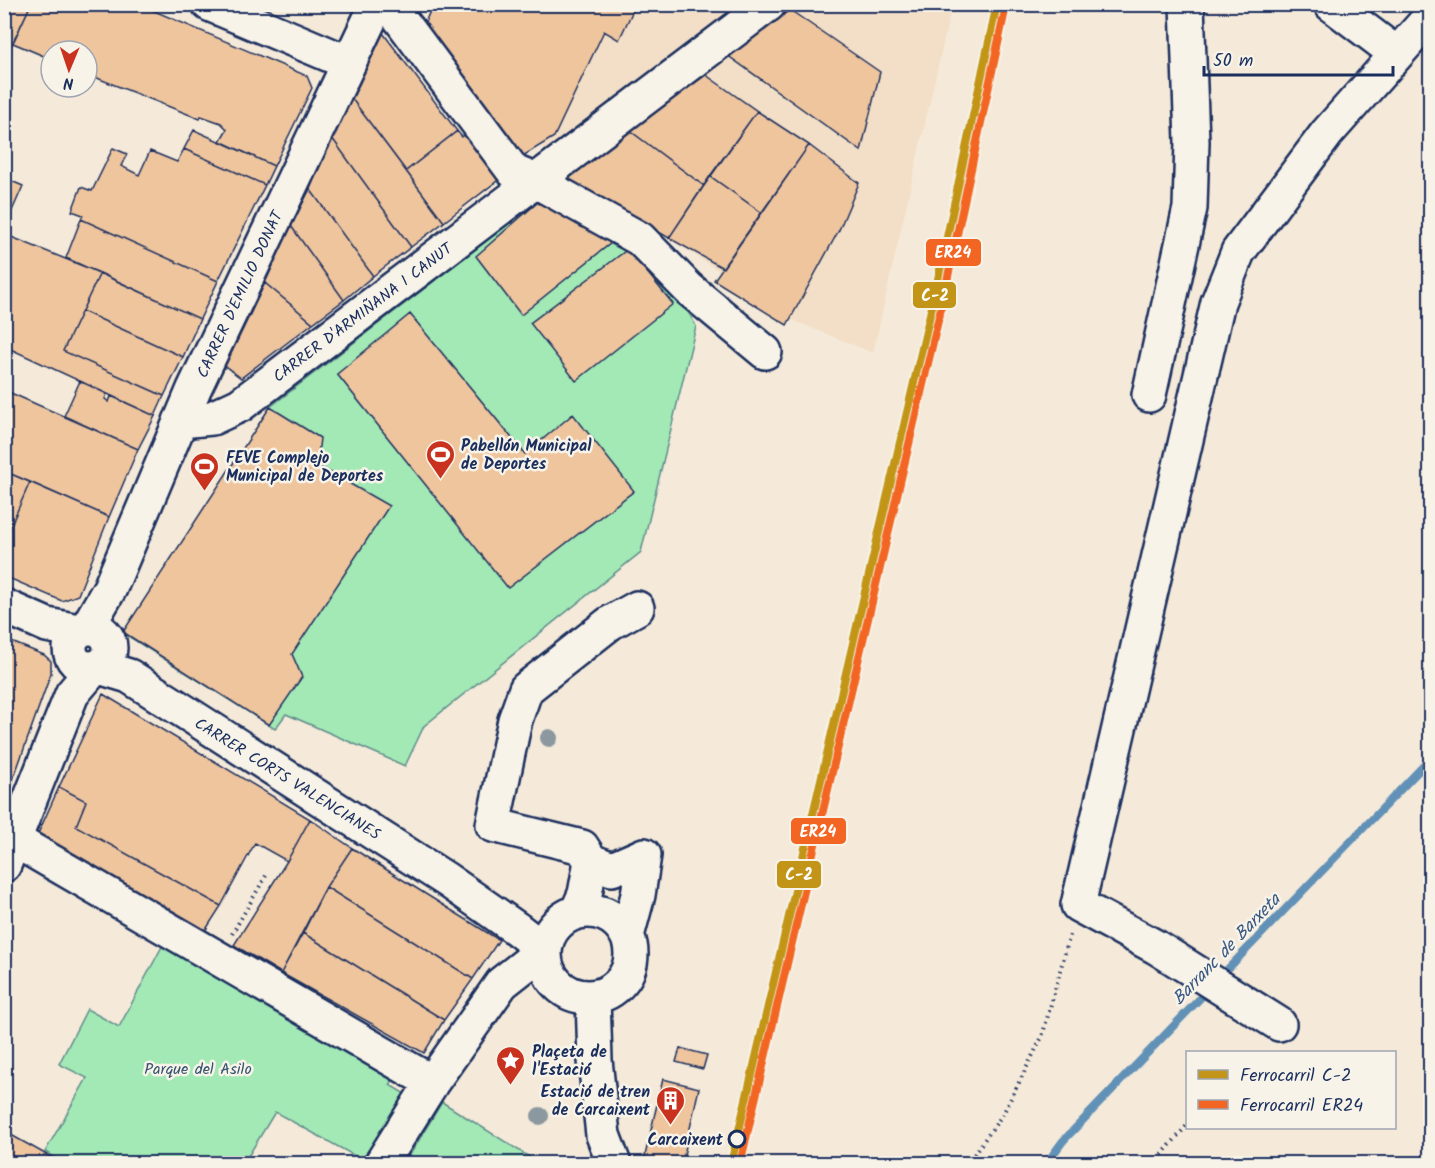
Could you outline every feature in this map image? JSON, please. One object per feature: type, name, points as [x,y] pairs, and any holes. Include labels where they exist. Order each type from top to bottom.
[{"type":"street","points":[[209,4],[349,63]]},
{"type":"street","name":"CARRER D'EMILIO DONAT","points":[[8,846],[72,694],[110,588],[180,421],[377,4]]},
{"type":"street","points":[[389,4],[514,172],[534,180],[640,239],[689,289],[765,352]]},
{"type":"street","name":"CARRER D'ARMIÑANA I CANUT","points":[[180,421],[212,418],[240,405],[769,4]]},
{"type":"street","points":[[1149,395],[1190,208],[1192,142],[1187,4]]},
{"type":"street","points":[[1331,4],[1397,54]]},
{"type":"street","points":[[1279,1024],[1156,947],[1078,905],[1218,302],[1238,252],[1327,134],[1431,16]]},
{"type":"street","name":"CARRER CORTS VALENCIANES","points":[[4,606],[90,649],[447,880],[517,928],[544,954]]},
{"type":"street","points":[[627,936],[638,895],[644,855],[612,868],[586,854],[493,825],[515,720],[526,689],[610,623],[637,608]]},
{"type":"street","points":[[8,846],[219,958],[433,1081]]},
{"type":"street","points":[[570,915],[592,911],[607,915],[619,924],[627,936],[631,956],[626,976],[618,987],[606,994],[593,998],[578,997],[565,992],[547,971],[544,954],[547,938],[554,927],[570,915],[585,894],[586,854]]},
{"type":"street","name":"CARRER CORTS VALENCIANES","points":[[447,880],[492,900],[526,911],[570,915]]},
{"type":"street","points":[[381,1164],[433,1081],[502,983],[530,961],[544,954]]},
{"type":"street","points":[[593,998],[595,1060],[603,1135],[614,1164]]},
{"type":"path","points":[[219,958],[267,874]]},
{"type":"path","points":[[967,1164],[1003,1114],[1042,1038],[1078,905]]},
{"type":"path","points":[[1154,1164],[1186,1126]]},
{"type":"shaded area","points":[[428,5],[952,5],[873,353],[794,321],[669,238],[566,177]]},
{"type":"green space","name":"Pabellón Municipal de Deportes","points":[[545,196],[616,239],[681,299],[696,326],[641,552],[424,726],[405,766],[286,714],[275,729],[123,633],[270,407]]},
{"type":"green space","name":"Parque del Asilo","points":[[165,941],[398,1072],[390,1085],[405,1094],[364,1161],[275,1112],[244,1163],[65,1163],[45,1152],[87,1078],[59,1064],[87,1009],[119,1027]]},
{"type":"green space","points":[[442,1102],[539,1163],[405,1163]]},
{"type":"building","points":[[4,4],[31,4],[4,61]]},
{"type":"building","points":[[31,4],[138,4],[307,76],[312,88],[274,166],[220,141],[227,129],[221,123],[201,116],[200,119],[99,79],[99,39],[39,39],[39,54],[13,43]]},
{"type":"building","points":[[433,4],[636,4],[619,40],[604,31],[554,137],[518,159],[420,34]]},
{"type":"building","points":[[790,10],[880,72],[861,151],[727,55]]},
{"type":"building","points":[[383,33],[457,131],[406,171],[352,99]]},
{"type":"building","points":[[706,75],[757,111],[704,186],[629,130]]},
{"type":"building","points":[[352,99],[444,222],[411,247],[332,138]]},
{"type":"building","points":[[757,111],[809,145],[762,213],[710,176]]},
{"type":"building","points":[[471,128],[506,174],[444,222],[406,171],[457,131],[462,137]]},
{"type":"building","points":[[194,130],[274,166],[265,185],[184,149]]},
{"type":"building","points":[[629,130],[704,186],[669,238],[566,177]]},
{"type":"building","points":[[332,138],[411,247],[373,276],[310,189]]},
{"type":"building","points":[[809,145],[859,183],[839,230],[787,325],[714,280]]},
{"type":"building","points":[[113,148],[127,154],[121,166],[139,175],[150,151],[177,162],[184,149],[265,185],[218,281],[81,219],[83,215],[72,211],[81,187],[92,191]]},
{"type":"building","points":[[710,176],[762,213],[723,268],[669,238]]},
{"type":"building","points":[[4,178],[23,186],[4,229]]},
{"type":"building","points":[[310,189],[373,276],[344,300],[291,226]]},
{"type":"building","points":[[545,196],[616,239],[521,315],[476,256]]},
{"type":"building","points":[[81,219],[218,281],[200,319],[66,258]]},
{"type":"building","points":[[291,226],[344,300],[313,323],[265,283]]},
{"type":"building","points":[[4,234],[100,273],[63,351],[164,396],[155,416],[4,346]]},
{"type":"building","points":[[628,249],[673,304],[576,381],[530,323]]},
{"type":"building","points":[[100,273],[200,319],[183,357],[82,311]]},
{"type":"building","points":[[265,283],[313,323],[241,378],[225,366]]},
{"type":"building","points":[[82,311],[183,357],[164,396],[63,351]]},
{"type":"building","points":[[410,314],[525,454],[573,414],[634,491],[508,588],[337,374]]},
{"type":"building","points":[[80,381],[107,394],[105,399],[109,402],[111,396],[155,416],[138,449],[64,416]]},
{"type":"building","points":[[4,390],[138,449],[109,517],[4,471]]},
{"type":"building","points":[[270,407],[320,438],[317,465],[389,506],[292,654],[302,677],[269,725],[123,632]]},
{"type":"building","points":[[4,471],[30,482],[4,541]]},
{"type":"building","points":[[30,482],[109,517],[78,595],[62,601],[4,576],[4,541]]},
{"type":"building","points":[[4,639],[44,655],[51,661],[51,673],[14,777],[4,772]]},
{"type":"building","points":[[103,694],[310,819],[287,861],[255,843],[221,906],[76,826],[86,801],[59,787]]},
{"type":"building","points":[[4,772],[14,777],[4,810]]},
{"type":"building","points":[[59,787],[86,801],[76,826],[221,906],[205,931],[37,836]]},
{"type":"building","points":[[310,819],[352,848],[326,887],[281,973],[234,945],[287,861]]},
{"type":"building","points":[[352,848],[499,940],[473,979],[326,887]]},
{"type":"building","points":[[326,887],[473,979],[444,1020],[303,933]]},
{"type":"building","points":[[303,933],[444,1020],[424,1053],[281,973]]},
{"type":"building","points":[[680,1048],[707,1055],[703,1069],[676,1062]]},
{"type":"building","name":"Estació de tren de Carcaixent","points":[[663,1079],[699,1088],[682,1164],[643,1164]]},
{"type":"building","points":[[4,1131],[63,1164],[4,1164]]},
{"type":"waterway","name":"Barranc de Barxeta","points":[[1219,978],[1430,759]]},
{"type":"waterway","name":"Barranc de Barxeta","points":[[1046,1164],[1063,1141],[1209,989]]},
{"type":"rail line","name":"C-2","points":[[731,1164],[935,293],[997,4]]},
{"type":"rail line","name":"ER24","points":[[740,1164],[944,295],[1006,6]]},
{"type":"place","name":"Pabellón Municipal de Deportes","points":[[440,480]]},
{"type":"place","name":"FEVE Complejo Municipal de Deportes","points":[[205,492]]},
{"type":"place","name":"Plaçeta de l'Estació","points":[[511,1086]]},
{"type":"place","name":"Estació de tren de Carcaixent","points":[[671,1126]]},
{"type":"place","name":"Carcaixent","points":[[737,1139]]}]
